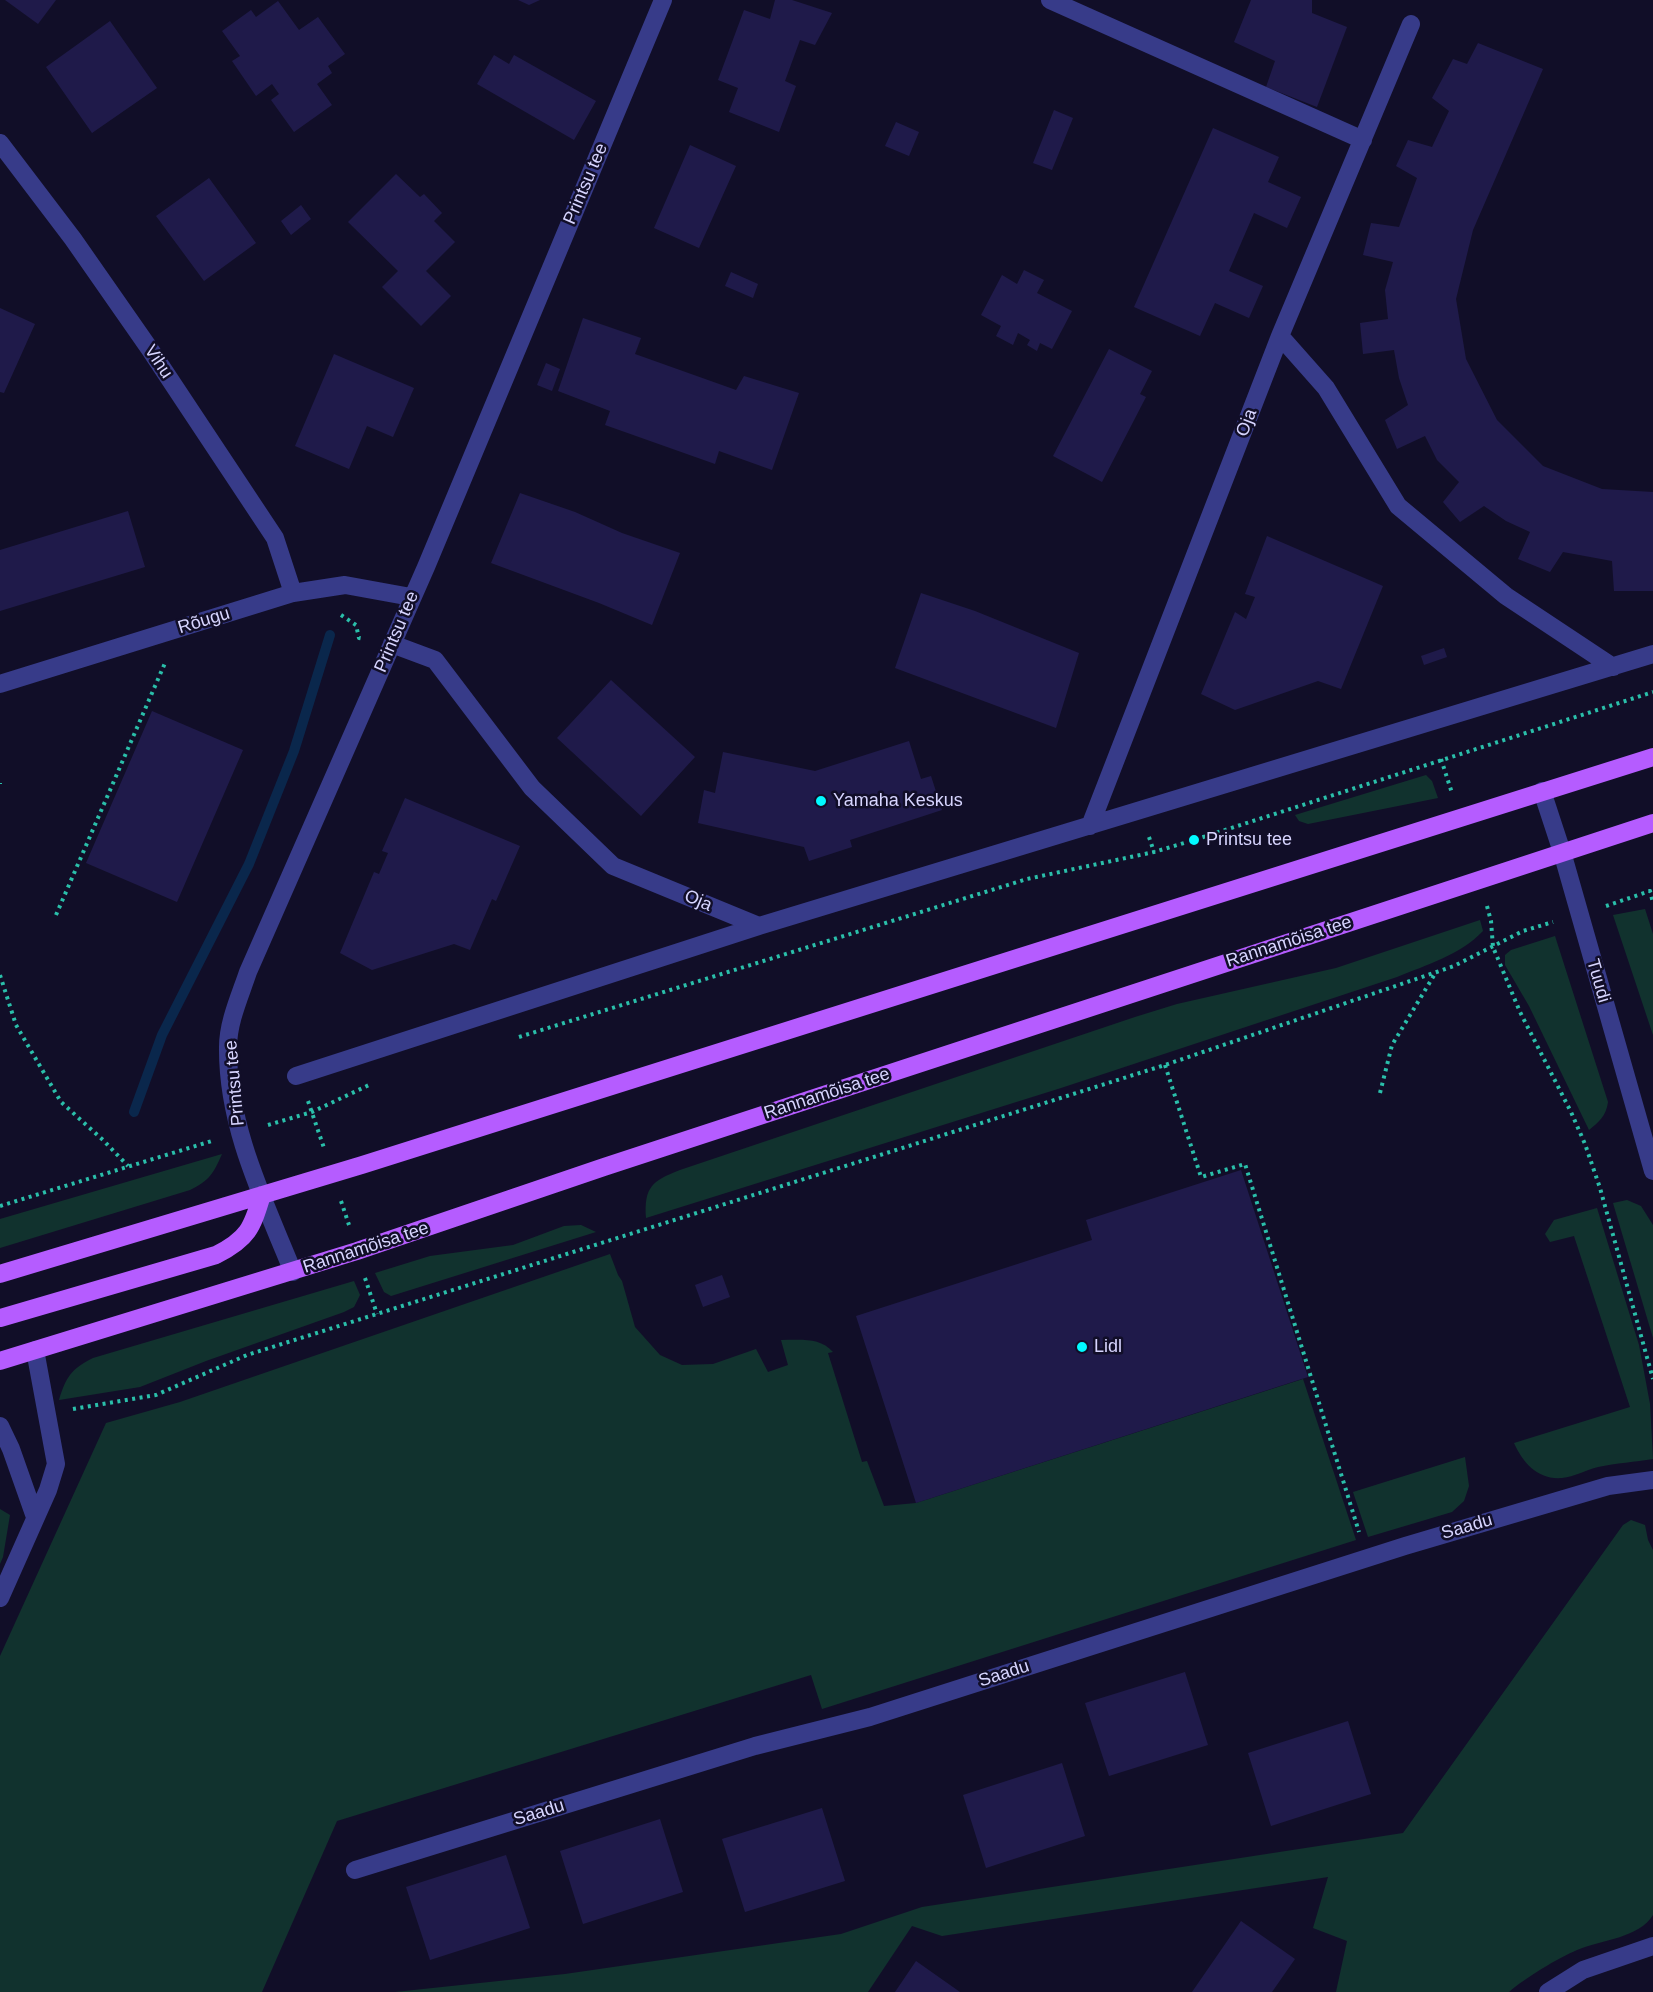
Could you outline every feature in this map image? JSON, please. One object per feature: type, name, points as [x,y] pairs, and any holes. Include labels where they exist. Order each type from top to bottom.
[{"type":"main road","points":[[0,1274],[262,1195],[1653,757]]},
{"type":"main road","name":"Rannamõisa tee","points":[[0,1360],[293,1272],[604,1167],[1653,823]]},
{"type":"main road","points":[[0,1318],[216,1255],[235,1245],[252,1226],[262,1195]]},
{"type":"street","name":"Printsu tee","points":[[293,1272],[238,1133],[228,1046],[233,1017],[248,972],[439,536],[663,0]]},
{"type":"street","points":[[1050,0],[1363,140]]},
{"type":"street","name":"Oja","points":[[1090,826],[1280,336],[1411,24]]},
{"type":"street","name":"Vihu","points":[[0,143],[73,240],[149,348],[275,538],[293,593]]},
{"type":"street","points":[[1280,336],[1326,388],[1398,506],[1506,596],[1613,667]]},
{"type":"street","name":"Rõugu","points":[[0,684],[293,593],[345,585],[411,597]]},
{"type":"street","name":"Oja","points":[[392,644],[435,660],[532,788],[613,866],[759,926]]},
{"type":"street","points":[[296,1076],[759,926],[1653,654]]},
{"type":"street","name":"Tuudi","points":[[1542,791],[1562,852],[1653,1171]]},
{"type":"street","points":[[0,1598],[48,1490],[56,1464],[49,1416],[35,1350]]},
{"type":"street","points":[[0,1426],[11,1449],[35,1517]]},
{"type":"street","name":"Saadu","points":[[355,1870],[755,1746],[870,1717],[1367,1558],[1608,1486],[1653,1479]]},
{"type":"street","points":[[1548,1992],[1584,1970],[1653,1946]]},
{"type":"path","points":[[56,915],[167,657]]},
{"type":"path","points":[[514,1038],[1027,879],[1154,852],[1653,692]]},
{"type":"path","points":[[1150,839],[1154,852]]},
{"type":"path","points":[[49,1416],[78,1408],[156,1395],[247,1355],[1165,1065],[1436,972],[1523,931],[1579,915],[1651,890],[1653,903]]},
{"type":"path","points":[[1492,947],[1520,1012],[1585,1144],[1600,1188],[1653,1379]]},
{"type":"path","points":[[1380,1093],[1392,1045],[1436,972]]},
{"type":"path","points":[[0,975],[16,1025],[61,1102],[128,1166]]},
{"type":"path","points":[[1165,1065],[1201,1177],[1245,1164],[1367,1558]]},
{"type":"path","points":[[0,1206],[312,1112],[378,1080]]},
{"type":"path","points":[[312,1112],[326,1153]]},
{"type":"path","points":[[339,1192],[352,1232]]},
{"type":"path","points":[[365,1276],[377,1314]]},
{"type":"green space","points":[[1426,775],[1432,781],[1438,798],[1308,824],[1299,821],[1295,815]]},
{"type":"green space","points":[[1645,909],[1653,934],[1653,1035],[1613,915]]},
{"type":"green space","points":[[1480,920],[1483,931],[1464,947],[1397,977],[1061,1088],[646,1218],[648,1192],[652,1186],[680,1170],[1135,1017],[1177,1004],[1336,968]]},
{"type":"green space","points":[[1555,936],[1608,1102],[1602,1118],[1589,1130],[1529,1006],[1505,965],[1505,955],[1511,950]]},
{"type":"green space","points":[[222,1154],[210,1176],[190,1190],[0,1248],[0,1219]]},
{"type":"green space","points":[[1627,1200],[1641,1206],[1653,1225],[1653,1338],[1613,1203]]},
{"type":"green space","points":[[1597,1208],[1639,1345],[1650,1404],[1653,1459],[1594,1468],[1576,1475],[1553,1478],[1532,1469],[1514,1443],[1630,1407],[1574,1236],[1550,1242],[1545,1234],[1554,1220]]},
{"type":"green space","points":[[581,1225],[596,1232],[391,1296],[384,1292],[375,1273],[430,1256],[513,1245],[564,1226]]},
{"type":"green space","points":[[610,1254],[622,1281],[635,1327],[660,1355],[682,1365],[713,1364],[756,1349],[768,1372],[788,1365],[781,1340],[809,1340],[828,1347],[833,1352],[828,1353],[862,1462],[867,1461],[884,1506],[916,1503],[1303,1379],[1356,1540],[822,1709],[811,1675],[337,1821],[262,1992],[0,1992],[0,1656],[106,1423],[180,1402]]},
{"type":"green space","points":[[354,1281],[360,1295],[354,1307],[344,1312],[140,1387],[59,1400],[70,1374],[93,1358]]},
{"type":"green space","points":[[1465,1457],[1469,1486],[1464,1501],[1452,1512],[1368,1537],[1353,1492]]},
{"type":"green space","points":[[0,1509],[10,1515],[0,1564]]},
{"type":"green space","points":[[1631,1520],[1645,1525],[1653,1550],[1653,1915],[1639,1929],[1577,1950],[1533,1975],[1509,1992],[1336,1992],[1347,1941],[1313,1928],[1328,1877],[942,1936],[912,1926],[868,1992],[395,1992],[565,1974],[841,1934],[922,1907],[1403,1833],[1623,1525]]},
{"type":"building","points":[[5,0],[56,0],[38,24]]},
{"type":"building","points":[[518,0],[540,0],[529,5]]},
{"type":"building","points":[[775,0],[792,0],[832,13],[815,45],[800,40],[785,81],[796,86],[779,132],[729,112],[738,88],[718,80],[744,10],[770,19]]},
{"type":"building","points":[[1251,0],[1312,0],[1312,13],[1347,27],[1317,107],[1266,87],[1275,61],[1234,42]]},
{"type":"building","points":[[278,1],[299,30],[318,17],[345,54],[328,66],[332,73],[317,84],[332,105],[294,132],[271,100],[279,94],[272,84],[256,96],[232,61],[240,56],[222,31],[251,10],[256,17]]},
{"type":"building","points":[[110,21],[157,88],[92,133],[46,67]]},
{"type":"building","points":[[1478,43],[1543,69],[1473,230],[1456,299],[1466,359],[1497,420],[1543,466],[1602,489],[1653,492],[1653,591],[1614,591],[1612,561],[1563,552],[1550,572],[1518,559],[1530,532],[1506,521],[1484,506],[1460,522],[1443,502],[1459,482],[1437,460],[1425,436],[1397,449],[1385,420],[1408,405],[1399,378],[1394,350],[1363,354],[1360,323],[1388,319],[1385,290],[1393,262],[1363,255],[1371,223],[1399,227],[1417,178],[1396,166],[1408,140],[1432,147],[1449,111],[1432,98],[1453,59],[1467,64]]},
{"type":"building","points":[[494,55],[509,64],[514,55],[596,101],[574,140],[477,84]]},
{"type":"building","points":[[1054,110],[1073,118],[1052,170],[1033,163]]},
{"type":"building","points":[[896,122],[919,132],[909,156],[885,146]]},
{"type":"building","points":[[1213,128],[1279,157],[1268,182],[1301,197],[1287,228],[1254,213],[1229,271],[1263,286],[1249,318],[1215,303],[1200,336],[1134,307]]},
{"type":"building","points":[[690,145],[736,166],[699,248],[654,228]]},
{"type":"building","points":[[396,174],[420,197],[424,194],[442,213],[434,221],[455,242],[426,271],[451,296],[421,326],[382,287],[398,271],[348,222]]},
{"type":"building","points":[[209,178],[256,243],[204,281],[156,216]]},
{"type":"building","points":[[301,205],[311,219],[291,235],[281,221]]},
{"type":"building","points":[[1024,270],[1044,280],[1037,293],[1072,311],[1052,349],[1040,343],[1037,351],[1027,345],[1030,340],[1018,333],[1013,345],[996,336],[1001,326],[981,315],[1002,275],[1017,284]]},
{"type":"building","points":[[731,272],[758,284],[753,298],[725,286]]},
{"type":"building","points":[[0,308],[35,324],[4,393],[0,392]]},
{"type":"building","points":[[583,318],[641,338],[635,354],[736,390],[744,376],[799,393],[772,470],[719,451],[715,464],[605,425],[610,411],[558,391]]},
{"type":"building","points":[[1109,349],[1152,371],[1140,394],[1146,397],[1102,482],[1053,456]]},
{"type":"building","points":[[334,354],[414,388],[393,437],[367,426],[349,469],[295,446]]},
{"type":"building","points":[[546,363],[560,369],[552,391],[537,385]]},
{"type":"building","points":[[520,493],[680,553],[652,625],[491,563]]},
{"type":"building","points":[[128,511],[145,567],[0,611],[0,550]]},
{"type":"building","points":[[1267,536],[1383,586],[1341,689],[1318,681],[1235,710],[1201,694],[1235,612],[1246,619],[1255,597],[1245,594]]},
{"type":"building","points":[[921,593],[975,611],[1079,653],[1056,728],[895,668]]},
{"type":"building","points":[[1444,648],[1447,657],[1424,665],[1421,656]]},
{"type":"building","points":[[611,680],[695,757],[641,816],[557,738]]},
{"type":"building","points":[[152,711],[243,750],[177,902],[86,863]]},
{"type":"building","name":"Yamaha Keskus","points":[[909,741],[921,779],[931,776],[942,810],[850,840],[852,847],[809,861],[804,847],[698,823],[704,790],[715,793],[723,752],[815,771]]},
{"type":"building","points":[[405,798],[520,846],[496,901],[492,899],[470,950],[454,944],[372,970],[340,953],[374,872],[379,874],[388,853],[382,851]]},
{"type":"building","name":"Lidl","points":[[1241,1170],[1308,1377],[916,1503],[856,1316],[1092,1240],[1086,1220]]},
{"type":"building","points":[[722,1275],[730,1297],[703,1307],[695,1285]]},
{"type":"building","points":[[1185,1672],[1208,1745],[1109,1776],[1085,1703]]},
{"type":"building","points":[[1348,1721],[1371,1794],[1271,1826],[1248,1753]]},
{"type":"building","points":[[1062,1763],[1085,1836],[986,1868],[963,1795]]},
{"type":"building","points":[[822,1808],[845,1881],[745,1912],[722,1839]]},
{"type":"building","points":[[660,1819],[683,1892],[583,1924],[560,1851]]},
{"type":"building","points":[[506,1855],[530,1928],[430,1960],[406,1887]]},
{"type":"building","points":[[1241,1921],[1295,1959],[1272,1992],[1192,1992]]},
{"type":"building","points":[[916,1961],[960,1992],[895,1992]]},
{"type":"waterway","points":[[134,1112],[162,1035],[249,864],[294,751],[330,635]]},
{"type":"place","name":"Yamaha Keskus","points":[[821,801]]},
{"type":"place","name":"Printsu tee","points":[[1194,840]]},
{"type":"place","name":"Lidl","points":[[1082,1347]]}]
